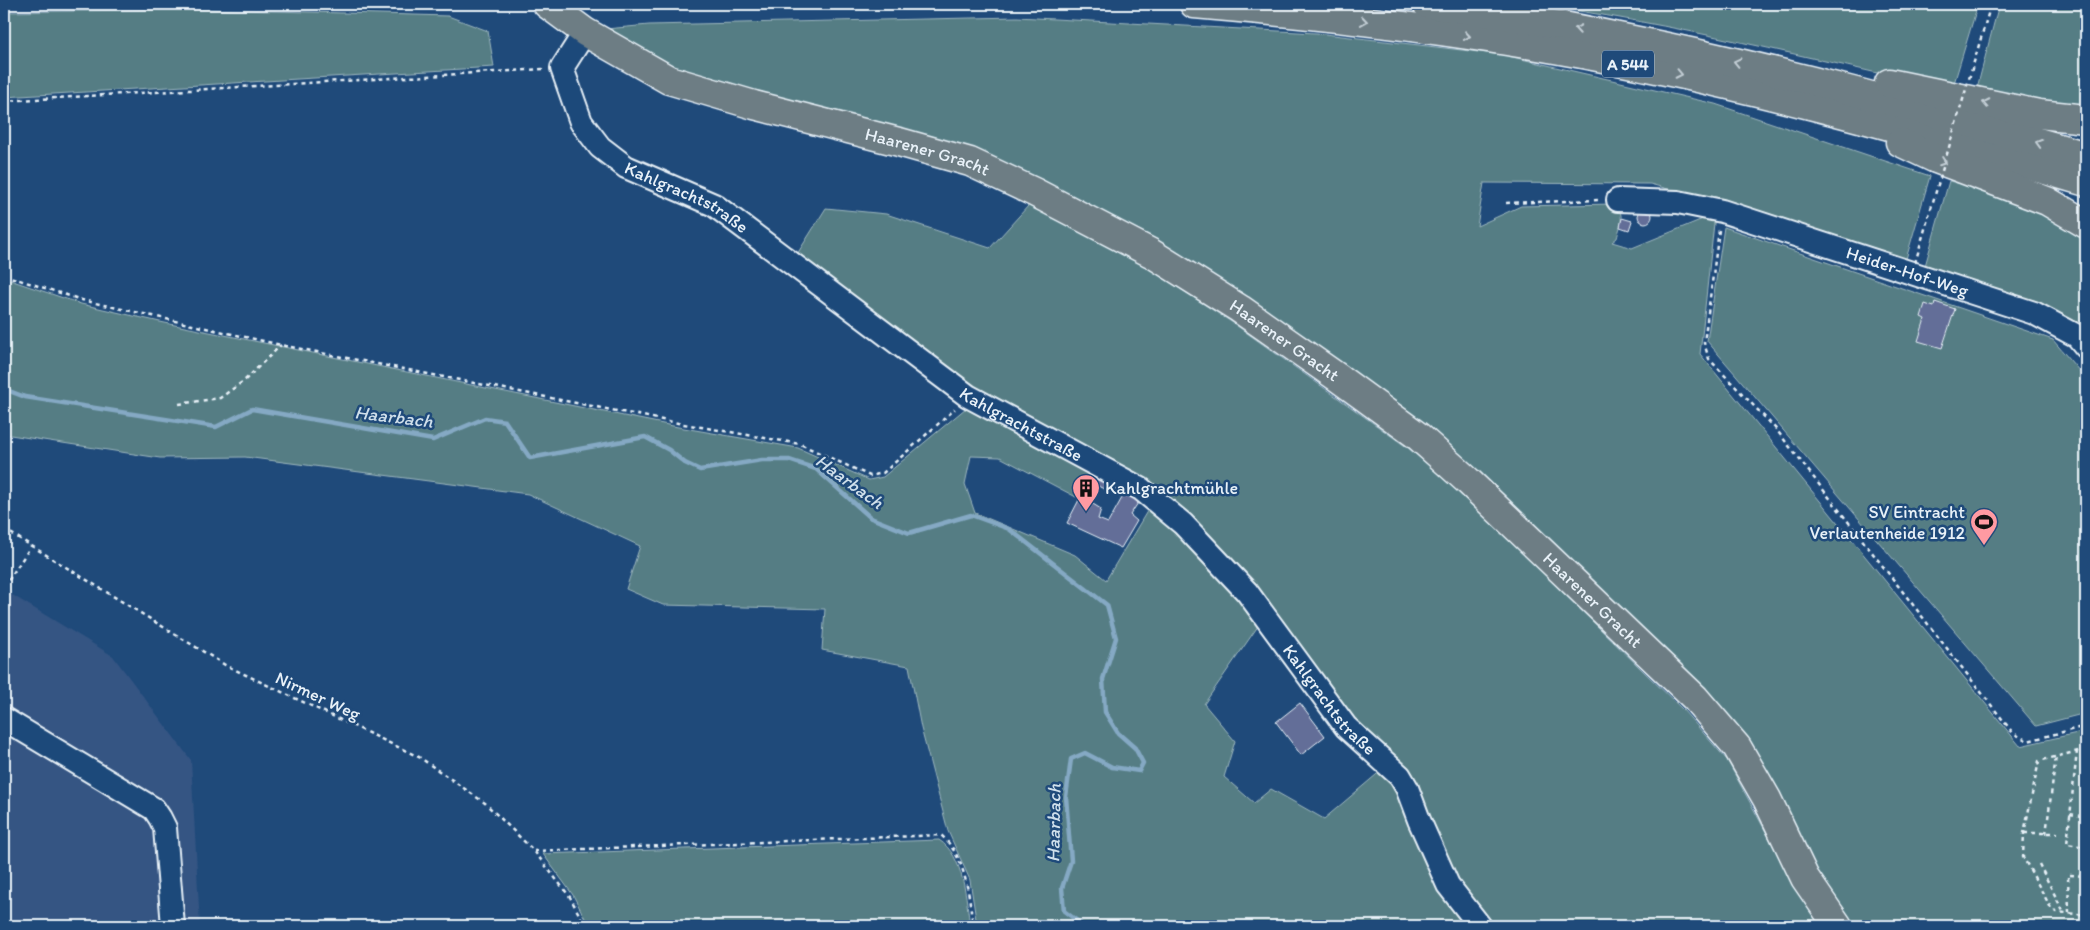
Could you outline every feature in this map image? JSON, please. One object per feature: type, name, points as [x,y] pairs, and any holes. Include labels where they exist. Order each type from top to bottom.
[{"type":"main road","name":"Haarener Gracht","points":[[547,4],[585,32],[669,80],[754,105],[970,162],[1091,220],[1151,253],[1240,309],[1336,377],[1425,442],[1695,698],[1736,747],[1766,799],[1805,878],[1838,926]]},
{"type":"main road","name":"A 544","points":[[1194,4],[1313,14],[1548,48],[1696,78],[1835,111],[2086,182]]},
{"type":"main road","name":"A 544","points":[[1427,4],[1592,31],[1784,73],[2086,156]]},
{"type":"main road","points":[[1784,73],[1856,77],[2039,114],[2086,119]]},
{"type":"main road","points":[[1835,111],[1936,159],[2047,201],[2086,224]]},
{"type":"street","points":[[562,68],[585,32]]},
{"type":"street","name":"Kahlgrachtstraße","points":[[562,68],[581,122],[600,147],[626,167],[714,205],[968,396],[1140,489],[1183,524],[1247,592],[1346,727],[1400,776],[1407,788],[1448,885],[1480,926]]},
{"type":"street","name":"Heider-Hof-Weg","points":[[1618,200],[1678,202],[1722,211],[2034,313],[2077,336],[2086,347]]},
{"type":"street","points":[[4,719],[154,809],[165,828],[173,926]]},
{"type":"path","points":[[1916,263],[1991,4]]},
{"type":"path","points":[[4,101],[562,68]]},
{"type":"path","points":[[1506,203],[1618,200]]},
{"type":"path","points":[[1722,211],[1704,343],[1709,359],[1775,428],[2013,733],[2028,741],[2086,726]]},
{"type":"path","points":[[4,275],[82,300],[281,345],[678,423],[800,444],[870,476],[883,473],[953,412],[968,396]]},
{"type":"path","points":[[179,404],[220,398],[245,380],[281,345]]},
{"type":"path","name":"Nirmer Weg","points":[[4,529],[225,665],[420,757],[485,803],[534,851],[570,897],[585,926]]},
{"type":"path","points":[[4,587],[31,546]]},
{"type":"path","points":[[2086,749],[2039,761],[2024,833],[2023,857],[2051,908],[2057,912],[2086,916]]},
{"type":"path","points":[[2077,751],[2067,844],[2086,847]]},
{"type":"path","points":[[2046,834],[2056,756]]},
{"type":"path","points":[[2070,814],[2086,817]]},
{"type":"path","points":[[2024,833],[2057,833]]},
{"type":"path","points":[[534,851],[941,835],[950,842],[967,881],[973,926]]},
{"type":"path","points":[[2038,864],[2064,912]]},
{"type":"path","points":[[2069,913],[2068,875],[2086,876]]},
{"type":"shaded area","points":[[4,590],[113,656],[191,760],[200,926],[4,926]]},
{"type":"green space","points":[[1531,4],[1978,4],[1952,90],[1690,31]]},
{"type":"green space","points":[[1999,4],[2086,4],[2086,112],[1976,92]]},
{"type":"green space","points":[[203,9],[448,16],[488,31],[494,67],[4,97],[4,12]]},
{"type":"green space","points":[[1017,17],[1316,33],[1504,55],[1715,104],[1930,176],[1906,259],[1650,184],[1484,183],[1477,226],[1521,206],[1614,204],[1620,211],[1621,224],[1617,238],[1612,242],[1632,248],[1715,214],[1700,354],[2020,746],[2086,731],[2086,926],[1850,926],[1841,915],[1774,795],[1475,476],[1095,213],[672,71],[595,30],[649,25]]},
{"type":"green space","points":[[1949,181],[2027,200],[2086,233],[2086,330],[2038,303],[1925,266]]},
{"type":"green space","points":[[1029,205],[1143,265],[1233,323],[1408,448],[1458,490],[1683,710],[1727,760],[1793,882],[1822,926],[1486,926],[1452,882],[1424,819],[1186,520],[972,392],[794,259],[826,208],[886,214],[990,248]]},
{"type":"green space","name":"SV Eintracht Verlautenheide 1912","points":[[1724,227],[2053,340],[2086,379],[2086,713],[2036,726],[1707,341]]},
{"type":"green space","points":[[4,278],[81,304],[160,322],[678,427],[798,448],[869,480],[883,477],[972,403],[1093,468],[1076,497],[1000,457],[971,456],[965,484],[975,513],[1075,555],[1106,580],[1152,503],[1263,619],[1204,704],[1235,741],[1224,777],[1254,803],[1271,789],[1324,819],[1383,769],[1475,926],[977,926],[970,880],[948,831],[921,728],[909,666],[822,650],[825,609],[663,605],[626,589],[640,546],[528,494],[245,457],[160,458],[4,434]]},
{"type":"green space","points":[[939,840],[954,856],[959,867],[970,926],[589,926],[573,895],[543,854]]},
{"type":"building","points":[[1642,209],[1648,209],[1652,216],[1648,223],[1642,223],[1638,219],[1638,213]]},
{"type":"building","points":[[1622,218],[1632,221],[1629,230],[1620,227]]},
{"type":"building","points":[[1935,302],[1955,309],[1942,348],[1918,341],[1925,319],[1921,317],[1925,304],[1934,307]]},
{"type":"building","name":"Kahlgrachtmühle","points":[[1093,473],[1140,500],[1130,515],[1137,521],[1121,548],[1067,523]],"holes":[[[1096,485],[1122,498],[1108,523],[1098,519],[1101,509],[1088,501]]]},
{"type":"building","points":[[1300,703],[1325,736],[1301,755],[1276,722]]},
{"type":"waterway","name":"Haarbach","points":[[4,389],[25,397],[216,427],[252,409],[433,440],[485,418],[505,421],[530,458],[645,437],[669,450],[685,463],[700,470],[762,460],[789,460],[816,469],[871,518],[909,533],[971,515],[1009,529],[1107,605],[1116,638],[1103,679],[1105,712],[1118,733],[1135,748],[1143,763],[1139,771],[1112,767],[1085,753],[1071,759],[1066,797],[1071,861],[1062,888],[1064,911],[1084,926]]},
{"type":"place","name":"Kahlgrachtmühle","points":[[1086,512]]},
{"type":"place","name":"SV Eintracht Verlautenheide 1912","points":[[1984,546]]}]
